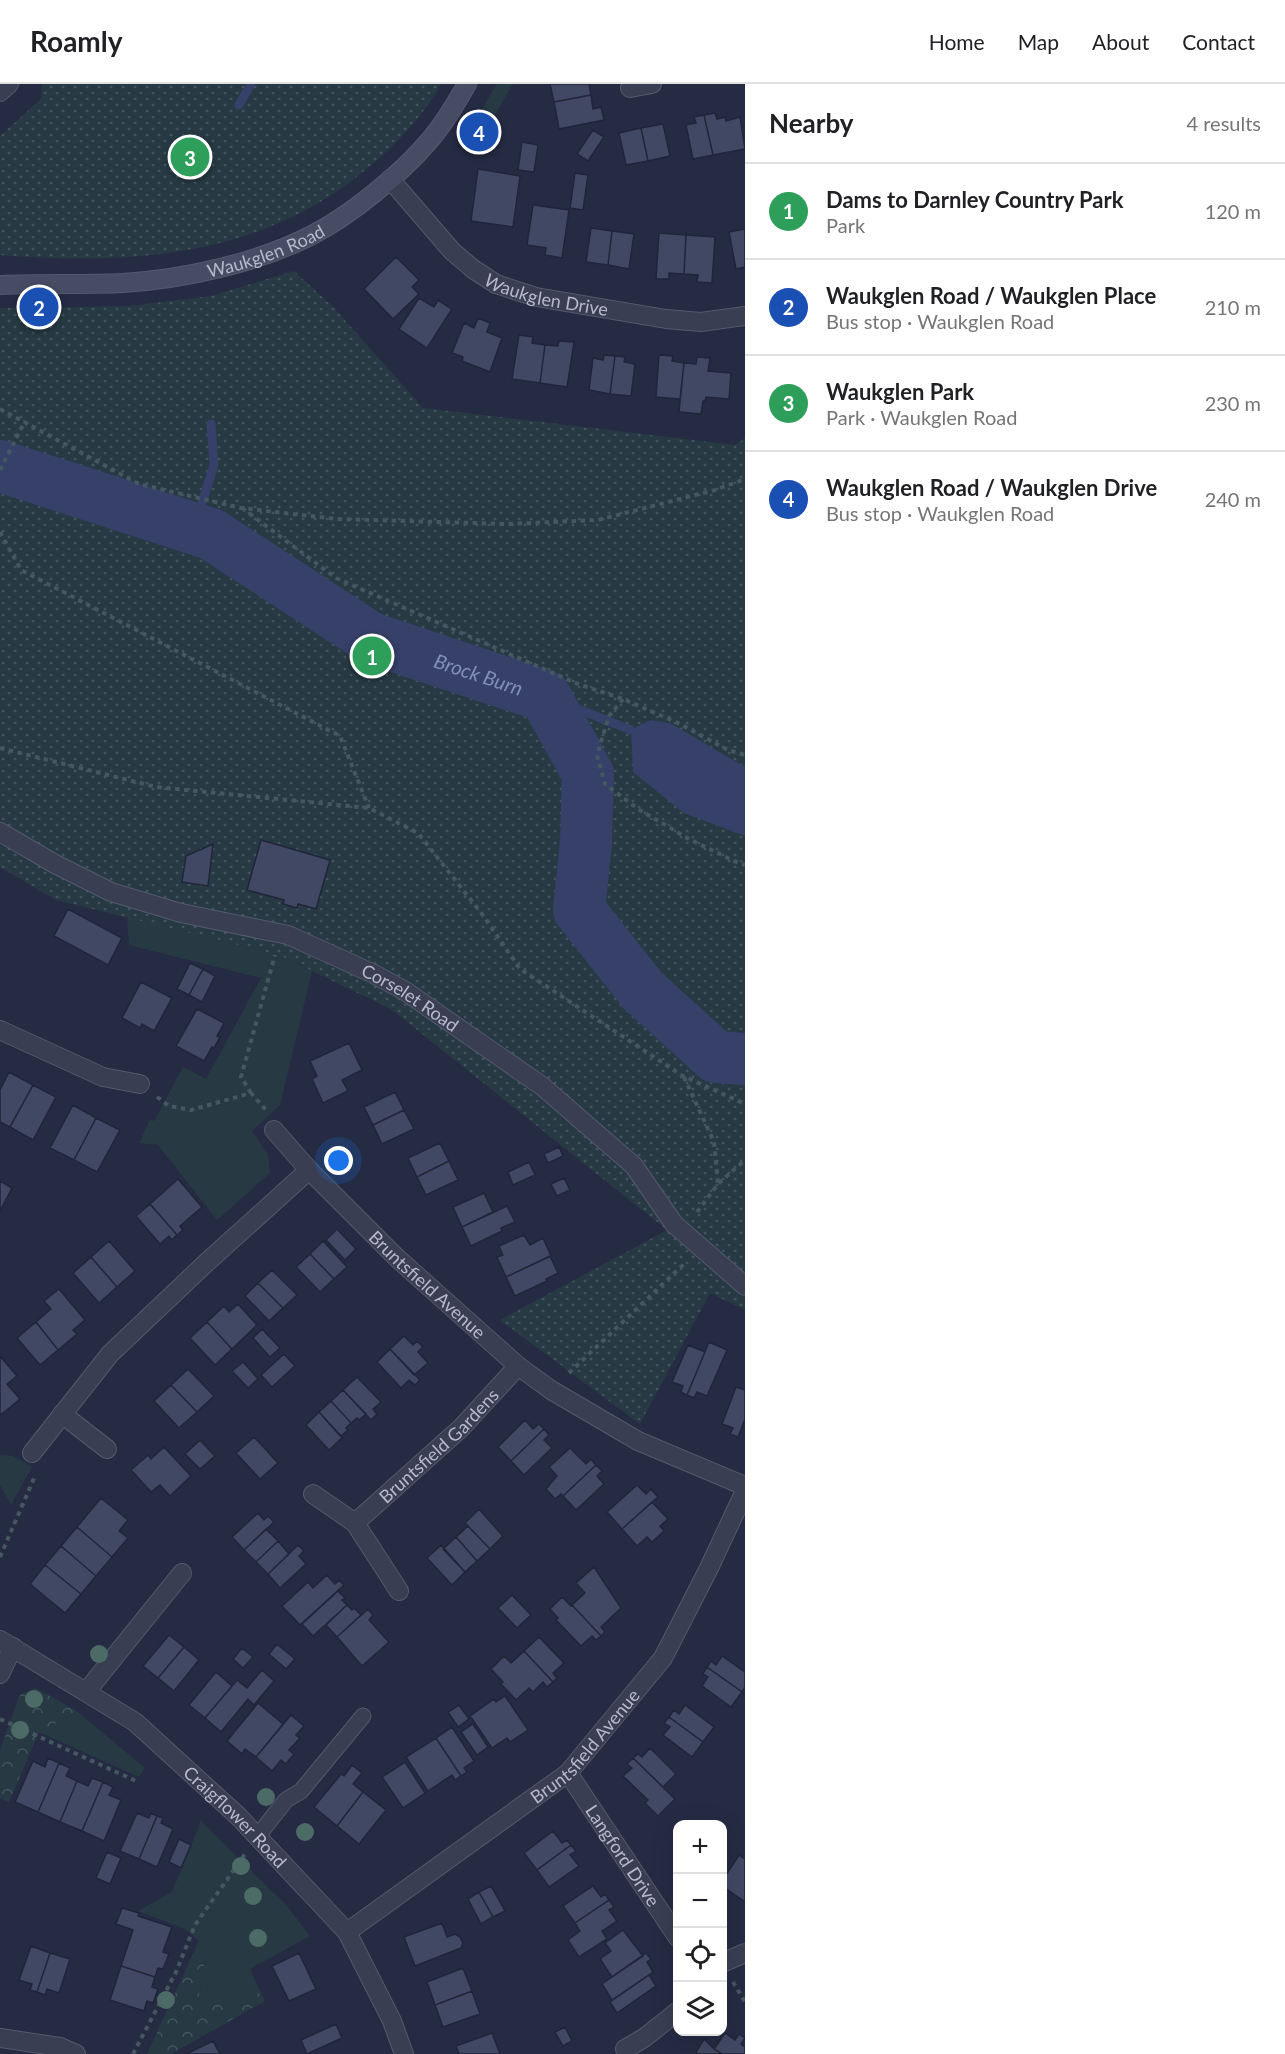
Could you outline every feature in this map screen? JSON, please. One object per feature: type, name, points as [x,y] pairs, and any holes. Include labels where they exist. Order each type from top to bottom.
[{"type":"street","points":[[0,92],[9,84]]},
{"type":"street","name":"Waukglen Road","points":[[0,285],[124,283],[178,276],[256,258],[313,235],[345,214],[390,179],[429,141],[467,84]]},
{"type":"street","points":[[630,88],[652,84]]},
{"type":"street","name":"Waukglen Drive","points":[[390,179],[452,251],[473,269],[496,284],[536,297],[666,319],[701,322],[745,316]]},
{"type":"street","name":"Corselet Road","points":[[0,832],[55,864],[111,892],[180,913],[288,935],[374,974],[405,991],[542,1086],[634,1166],[674,1224],[745,1287]]},
{"type":"street","points":[[0,1029],[103,1077],[140,1084]]},
{"type":"street","name":"Bruntsfield Avenue","points":[[274,1130],[309,1170],[397,1258],[518,1366],[551,1390],[638,1441],[745,1486]]},
{"type":"street","points":[[32,1453],[110,1354],[309,1170]]},
{"type":"street","name":"Bruntsfield Gardens","points":[[355,1523],[461,1428],[518,1366]]},
{"type":"street","points":[[62,1414],[107,1449]]},
{"type":"street","name":"Bruntsfield Avenue","points":[[347,1932],[568,1773],[663,1658],[709,1569],[745,1491]]},
{"type":"street","points":[[313,1494],[355,1523],[399,1591]]},
{"type":"street","points":[[86,1692],[182,1573]]},
{"type":"street","points":[[0,1674],[6,1643]]},
{"type":"street","name":"Craigflower Road","points":[[6,1643],[135,1722],[238,1816],[347,1932],[392,2020],[404,2054]]},
{"type":"street","name":"Langford Drive","points":[[568,1773],[673,1930]]},
{"type":"street","points":[[727,1961],[745,1953]]},
{"type":"street","points":[[626,2049],[673,2015]]},
{"type":"street","points":[[0,2038],[60,2047],[76,2054]]},
{"type":"lane","points":[[257,1837],[286,1800],[301,1791],[363,1716]]},
{"type":"path","points":[[0,409],[139,484],[241,508],[337,519],[507,524],[598,520],[715,490],[745,479]]},
{"type":"path","points":[[0,470],[25,422]]},
{"type":"path","points":[[241,508],[336,578],[578,684],[623,699],[678,723],[728,750],[745,755]]},
{"type":"path","points":[[0,532],[21,570],[340,736],[369,808]]},
{"type":"path","points":[[623,699],[609,716],[597,755],[604,784],[638,809],[689,839],[745,864]]},
{"type":"path","points":[[0,748],[156,787],[369,808],[418,833],[482,914],[520,969],[683,1076],[745,1104]]},
{"type":"path","points":[[274,1130],[279,1123],[251,1093],[241,1077],[280,933]]},
{"type":"path","points":[[683,1076],[714,1142],[718,1184]]},
{"type":"path","points":[[140,1084],[169,1106],[191,1110],[251,1093]]},
{"type":"path","points":[[683,1232],[718,1184],[745,1160]]},
{"type":"path","points":[[551,1390],[701,1248]]},
{"type":"path","points":[[0,1557],[37,1471],[32,1453]]},
{"type":"path","points":[[0,1719],[136,1781]]},
{"type":"path","points":[[134,2054],[176,1972],[195,1925],[257,1837]]},
{"type":"green space","points":[[42,84],[441,84],[428,105],[395,143],[336,192],[292,217],[247,235],[200,248],[151,255],[51,258],[0,255],[0,136],[41,99]]},
{"type":"green space","points":[[497,84],[513,84],[481,139],[464,139]]},
{"type":"green space","points":[[294,271],[334,308],[423,408],[735,445],[745,438],[745,1310],[710,1293],[640,1424],[500,1320],[667,1230],[391,1009],[279,955],[56,900],[0,867],[0,308],[129,306],[211,296]]},
{"type":"green space","points":[[127,917],[279,955],[312,971],[280,1105],[252,1131],[268,1155],[270,1173],[217,1220],[158,1145],[139,1143],[150,1119],[154,1121],[183,1067],[206,1079],[261,978],[129,945]]},
{"type":"green space","points":[[0,1455],[13,1456],[32,1467],[11,1505],[0,1485]]},
{"type":"green space","points":[[36,1688],[78,1712],[39,1732],[9,1802],[0,1798],[0,1750],[20,1695]]},
{"type":"green space","points":[[78,1712],[145,1768],[139,1777],[39,1732]]},
{"type":"green space","points":[[201,1821],[287,1906],[310,1936],[250,1969],[261,1993],[197,2008],[207,1948],[185,1929],[138,1911],[172,1892]]},
{"type":"green space","points":[[199,1941],[207,1948],[197,2007],[261,1993],[265,2001],[171,2054],[147,2054]]},
{"type":"water","points":[[650,720],[670,723],[745,767],[745,836],[684,813],[633,772],[631,730]]},
{"type":"building","points":[[550,84],[589,84],[591,95],[554,102]]},
{"type":"building","points":[[591,95],[593,109],[601,107],[604,120],[559,129],[554,102]]},
{"type":"building","points":[[715,113],[717,119],[725,117],[726,121],[740,117],[745,149],[713,155],[704,115]]},
{"type":"building","points":[[704,115],[713,155],[693,159],[686,125],[696,123],[694,117]]},
{"type":"building","points":[[663,124],[670,156],[648,161],[641,128]]},
{"type":"building","points":[[641,128],[648,161],[626,165],[619,133]]},
{"type":"building","points":[[593,130],[604,137],[588,161],[577,154]]},
{"type":"building","points":[[522,142],[538,145],[534,172],[518,170]]},
{"type":"building","points":[[478,169],[520,176],[513,227],[471,221]]},
{"type":"building","points":[[575,173],[588,175],[583,210],[570,208]]},
{"type":"building","points":[[533,205],[569,210],[562,258],[545,255],[546,248],[527,245]]},
{"type":"building","points":[[591,228],[612,231],[608,265],[586,262]]},
{"type":"building","points":[[745,229],[745,267],[736,269],[729,232]]},
{"type":"building","points":[[612,231],[634,234],[629,269],[608,265]]},
{"type":"building","points":[[659,233],[686,235],[684,274],[669,273],[669,279],[656,279]]},
{"type":"building","points":[[686,235],[715,237],[712,283],[697,282],[698,275],[684,274]]},
{"type":"building","points":[[396,257],[419,280],[412,287],[419,294],[393,319],[364,289]]},
{"type":"building","points":[[419,298],[434,307],[438,300],[452,309],[427,348],[399,329]]},
{"type":"building","points":[[478,318],[490,323],[487,332],[502,338],[490,372],[462,361],[463,357],[452,353],[464,323],[474,328]]},
{"type":"building","points":[[519,335],[533,337],[532,343],[545,345],[540,383],[512,379]]},
{"type":"building","points":[[559,341],[574,342],[567,387],[540,383],[545,345],[558,346]]},
{"type":"building","points":[[604,355],[615,356],[610,394],[589,390],[593,358],[603,360]]},
{"type":"building","points":[[659,355],[673,356],[672,361],[684,363],[680,399],[656,397]]},
{"type":"building","points":[[615,356],[625,357],[624,362],[635,364],[631,396],[610,394]]},
{"type":"building","points":[[697,357],[710,358],[708,371],[731,373],[729,399],[706,397],[701,414],[679,412],[684,363],[696,364]]},
{"type":"building","points":[[261,840],[330,860],[316,909],[298,904],[297,908],[283,904],[284,900],[247,890]]},
{"type":"building","points":[[213,844],[208,886],[182,882],[186,856]]},
{"type":"building","points":[[68,909],[122,938],[108,965],[54,936]]},
{"type":"building","points":[[190,963],[203,969],[189,995],[177,989]]},
{"type":"building","points":[[203,969],[215,976],[202,1002],[189,995]]},
{"type":"building","points":[[141,982],[172,998],[154,1031],[142,1024],[140,1028],[122,1018]]},
{"type":"building","points":[[197,1009],[224,1023],[217,1036],[220,1037],[204,1061],[176,1046]]},
{"type":"building","points":[[349,1043],[362,1070],[342,1080],[348,1091],[323,1103],[312,1079],[317,1076],[310,1061]]},
{"type":"building","points":[[9,1072],[33,1085],[10,1127],[0,1122],[0,1090]]},
{"type":"building","points":[[33,1085],[56,1097],[33,1140],[10,1127]]},
{"type":"building","points":[[395,1092],[404,1110],[373,1125],[364,1107]]},
{"type":"building","points":[[73,1105],[96,1118],[74,1160],[50,1148]]},
{"type":"building","points":[[404,1110],[414,1129],[382,1144],[373,1125]]},
{"type":"building","points":[[96,1118],[120,1130],[97,1172],[74,1160]]},
{"type":"building","points":[[440,1143],[449,1161],[417,1177],[408,1158]]},
{"type":"building","points":[[559,1147],[563,1156],[548,1163],[544,1154]]},
{"type":"building","points":[[449,1161],[458,1180],[426,1195],[417,1177]]},
{"type":"building","points":[[529,1162],[535,1175],[513,1185],[508,1172]]},
{"type":"building","points":[[564,1178],[570,1190],[557,1196],[551,1184]]},
{"type":"building","points":[[178,1179],[202,1207],[180,1226],[183,1230],[177,1235],[150,1204]]},
{"type":"building","points":[[0,1181],[12,1188],[0,1211]]},
{"type":"building","points":[[484,1193],[493,1212],[462,1227],[453,1207]]},
{"type":"building","points":[[150,1204],[177,1235],[172,1240],[169,1236],[160,1244],[136,1216]]},
{"type":"building","points":[[507,1206],[515,1222],[471,1246],[462,1227]]},
{"type":"building","points":[[337,1229],[356,1249],[345,1260],[326,1240]]},
{"type":"building","points":[[524,1235],[530,1245],[543,1238],[551,1256],[506,1277],[497,1257],[503,1255],[499,1246]]},
{"type":"building","points":[[109,1241],[135,1271],[117,1287],[91,1257]]},
{"type":"building","points":[[323,1241],[347,1267],[334,1279],[310,1254]]},
{"type":"building","points":[[310,1254],[334,1279],[320,1292],[296,1267]]},
{"type":"building","points":[[550,1256],[558,1273],[546,1279],[547,1281],[515,1296],[506,1277]]},
{"type":"building","points":[[91,1257],[117,1287],[99,1303],[73,1273]]},
{"type":"building","points":[[272,1270],[297,1295],[283,1308],[258,1283]]},
{"type":"building","points":[[258,1283],[283,1308],[269,1321],[245,1296]]},
{"type":"building","points":[[59,1289],[85,1320],[73,1330],[77,1334],[58,1350],[36,1322],[51,1309],[44,1301]]},
{"type":"building","points":[[238,1304],[257,1325],[232,1349],[207,1322],[224,1306],[229,1312]]},
{"type":"building","points":[[36,1322],[58,1350],[40,1365],[17,1338]]},
{"type":"building","points":[[207,1322],[232,1349],[215,1365],[190,1338]]},
{"type":"building","points":[[262,1329],[280,1348],[270,1357],[253,1338]]},
{"type":"building","points":[[404,1336],[413,1345],[417,1341],[423,1347],[418,1352],[428,1363],[414,1375],[390,1349]]},
{"type":"building","points":[[709,1342],[727,1350],[707,1396],[697,1392],[694,1398],[687,1395]]},
{"type":"building","points":[[688,1345],[705,1352],[687,1395],[681,1392],[683,1386],[672,1382]]},
{"type":"building","points":[[390,1349],[420,1380],[415,1385],[409,1380],[401,1388],[377,1362]]},
{"type":"building","points":[[284,1354],[295,1366],[272,1387],[261,1375]]},
{"type":"building","points":[[0,1356],[17,1376],[7,1384],[20,1399],[2,1414],[0,1413]]},
{"type":"building","points":[[243,1362],[258,1379],[248,1388],[232,1371]]},
{"type":"building","points":[[188,1369],[214,1396],[197,1412],[171,1385]]},
{"type":"building","points":[[357,1377],[381,1402],[373,1409],[377,1414],[371,1420],[343,1390]]},
{"type":"building","points":[[171,1385],[197,1412],[179,1428],[154,1401]]},
{"type":"building","points":[[736,1387],[745,1390],[745,1419],[738,1437],[730,1434],[733,1428],[722,1424]]},
{"type":"building","points":[[343,1390],[366,1414],[359,1420],[357,1418],[351,1423],[331,1401]]},
{"type":"building","points":[[331,1401],[351,1423],[346,1428],[348,1430],[341,1436],[319,1412]]},
{"type":"building","points":[[319,1412],[342,1438],[329,1450],[306,1425]]},
{"type":"building","points":[[525,1420],[533,1429],[539,1424],[544,1429],[511,1461],[498,1447]]},
{"type":"building","points":[[544,1429],[549,1435],[544,1440],[552,1448],[524,1475],[511,1461]]},
{"type":"building","points":[[254,1437],[278,1463],[260,1479],[236,1453]]},
{"type":"building","points":[[200,1440],[215,1456],[200,1469],[185,1454]]},
{"type":"building","points":[[164,1447],[191,1476],[170,1496],[160,1485],[151,1492],[131,1470],[148,1455],[151,1459]]},
{"type":"building","points":[[570,1448],[586,1464],[591,1459],[596,1465],[563,1496],[561,1494],[555,1499],[546,1489],[557,1476],[549,1467]]},
{"type":"building","points":[[596,1465],[602,1471],[597,1476],[604,1484],[576,1510],[563,1496]]},
{"type":"building","points":[[637,1485],[646,1494],[651,1489],[658,1497],[622,1529],[607,1512]]},
{"type":"building","points":[[101,1498],[128,1520],[119,1531],[128,1538],[112,1557],[77,1527]]},
{"type":"building","points":[[652,1502],[668,1519],[660,1526],[664,1531],[652,1542],[647,1537],[637,1546],[622,1529]]},
{"type":"building","points":[[479,1509],[503,1536],[490,1549],[465,1523]]},
{"type":"building","points":[[258,1513],[264,1520],[268,1516],[274,1522],[244,1550],[232,1537]]},
{"type":"building","points":[[468,1526],[490,1549],[477,1561],[456,1537]]},
{"type":"building","points":[[77,1527],[112,1557],[96,1576],[61,1546]]},
{"type":"building","points":[[266,1529],[278,1541],[256,1562],[244,1550]]},
{"type":"building","points":[[456,1537],[477,1561],[465,1572],[443,1549]]},
{"type":"building","points":[[278,1541],[289,1554],[268,1574],[256,1562]]},
{"type":"building","points":[[298,1545],[304,1551],[299,1556],[306,1564],[280,1588],[268,1574]]},
{"type":"building","points":[[441,1545],[465,1572],[452,1585],[427,1558]]},
{"type":"building","points":[[61,1546],[96,1576],[81,1594],[45,1565]]},
{"type":"building","points":[[45,1565],[81,1594],[65,1613],[30,1584]]},
{"type":"building","points":[[594,1567],[621,1608],[601,1627],[605,1632],[601,1636],[572,1605],[585,1593],[576,1583]]},
{"type":"building","points":[[327,1575],[335,1584],[339,1580],[344,1585],[300,1625],[282,1606],[308,1582],[313,1588]]},
{"type":"building","points":[[338,1591],[345,1598],[342,1600],[347,1605],[313,1636],[302,1624]]},
{"type":"building","points":[[512,1595],[531,1615],[517,1628],[498,1608]]},
{"type":"building","points":[[562,1597],[601,1636],[596,1640],[592,1636],[581,1646],[556,1620],[558,1618],[550,1609]]},
{"type":"building","points":[[347,1605],[361,1615],[337,1637],[326,1625]]},
{"type":"building","points":[[368,1609],[373,1615],[369,1620],[389,1642],[362,1666],[337,1637]]},
{"type":"building","points":[[169,1635],[184,1647],[158,1678],[143,1666]]},
{"type":"building","points":[[539,1637],[564,1663],[553,1673],[557,1678],[553,1682],[524,1651]]},
{"type":"building","points":[[277,1644],[295,1659],[286,1669],[269,1654]]},
{"type":"building","points":[[184,1647],[199,1660],[174,1691],[158,1678]]},
{"type":"building","points":[[242,1648],[253,1657],[243,1668],[233,1659]]},
{"type":"building","points":[[524,1651],[553,1682],[547,1687],[543,1682],[533,1692],[529,1688],[516,1700],[491,1669],[504,1656],[511,1663]]},
{"type":"building","points":[[722,1656],[745,1672],[745,1687],[742,1692],[707,1667],[711,1661],[716,1665]]},
{"type":"building","points":[[707,1667],[742,1692],[731,1707],[702,1686],[708,1677],[703,1674]]},
{"type":"building","points":[[262,1670],[274,1681],[254,1705],[248,1699],[221,1732],[205,1718],[237,1680],[247,1688]]},
{"type":"building","points":[[216,1672],[232,1686],[205,1718],[189,1705]]},
{"type":"building","points":[[505,1696],[528,1730],[510,1742],[507,1738],[492,1748],[470,1716],[494,1699],[496,1702]]},
{"type":"building","points":[[258,1703],[283,1724],[256,1757],[245,1749],[242,1754],[227,1741]]},
{"type":"building","points":[[459,1705],[469,1719],[458,1727],[448,1712]]},
{"type":"building","points":[[685,1705],[714,1727],[703,1742],[669,1717],[674,1710],[679,1714]]},
{"type":"building","points":[[291,1715],[304,1726],[296,1735],[300,1738],[289,1750],[294,1754],[286,1764],[281,1760],[272,1771],[256,1757]]},
{"type":"building","points":[[669,1717],[703,1742],[692,1757],[663,1735],[670,1727],[664,1723]]},
{"type":"building","points":[[473,1724],[488,1747],[477,1755],[461,1732]]},
{"type":"building","points":[[452,1727],[474,1761],[464,1768],[467,1772],[461,1776],[436,1738]]},
{"type":"building","points":[[436,1738],[461,1776],[455,1780],[452,1775],[428,1791],[406,1757]]},
{"type":"building","points":[[650,1748],[676,1774],[663,1787],[633,1758],[638,1754],[642,1757]]},
{"type":"building","points":[[48,1758],[59,1763],[38,1812],[15,1802],[33,1761],[45,1767]]},
{"type":"building","points":[[633,1758],[675,1799],[658,1816],[645,1803],[648,1800],[623,1776],[632,1768],[627,1764]]},
{"type":"building","points":[[405,1762],[425,1793],[403,1808],[382,1777]]},
{"type":"building","points":[[59,1763],[70,1768],[66,1776],[77,1781],[60,1822],[38,1812]]},
{"type":"building","points":[[352,1765],[362,1773],[353,1784],[363,1792],[337,1826],[314,1807],[341,1774],[344,1776]]},
{"type":"building","points":[[92,1778],[103,1782],[82,1831],[60,1822],[77,1781],[88,1786]]},
{"type":"building","points":[[103,1782],[113,1787],[109,1795],[121,1800],[104,1841],[82,1831]]},
{"type":"building","points":[[363,1792],[386,1810],[359,1844],[337,1826]]},
{"type":"building","points":[[137,1813],[149,1818],[151,1813],[157,1816],[139,1859],[120,1851]]},
{"type":"building","points":[[157,1816],[163,1818],[161,1823],[173,1829],[157,1867],[139,1859]]},
{"type":"building","points":[[553,1831],[562,1843],[567,1840],[571,1845],[537,1870],[524,1853]]},
{"type":"building","points":[[179,1839],[191,1845],[181,1868],[169,1862]]},
{"type":"building","points":[[571,1845],[576,1851],[570,1855],[579,1866],[549,1887],[537,1870]]},
{"type":"building","points":[[107,1852],[121,1858],[110,1884],[96,1878]]},
{"type":"building","points":[[739,1855],[745,1859],[745,1902],[727,1889],[727,1873]]},
{"type":"building","points":[[491,1886],[505,1911],[493,1917],[479,1892]]},
{"type":"building","points":[[593,1886],[601,1897],[605,1894],[609,1900],[575,1923],[563,1906]]},
{"type":"building","points":[[479,1892],[493,1917],[481,1924],[468,1899]]},
{"type":"building","points":[[609,1900],[614,1907],[609,1910],[617,1921],[602,1931],[607,1939],[579,1957],[568,1940],[580,1931],[575,1923]]},
{"type":"building","points":[[122,1908],[172,1927],[163,1952],[169,1954],[163,1969],[158,1968],[155,1977],[121,1966],[133,1930],[116,1924]]},
{"type":"building","points":[[442,1923],[447,1937],[455,1934],[460,1937],[463,1943],[461,1948],[415,1966],[404,1937]]},
{"type":"building","points":[[623,1930],[643,1956],[612,1977],[600,1959],[611,1951],[605,1943]]},
{"type":"building","points":[[31,1946],[50,1953],[37,1992],[30,1990],[32,1984],[19,1980]]},
{"type":"building","points":[[50,1953],[70,1959],[59,1993],[47,1989],[45,1995],[37,1992]]},
{"type":"building","points":[[299,1953],[316,1989],[289,2001],[272,1966]]},
{"type":"building","points":[[646,1953],[651,1959],[647,1962],[653,1972],[612,2000],[602,1984]]},
{"type":"building","points":[[121,1966],[155,1977],[152,1987],[158,1989],[153,2003],[147,2001],[144,2011],[110,2000]]},
{"type":"building","points":[[463,1968],[472,1991],[435,2005],[427,1982]]},
{"type":"building","points":[[649,1975],[656,1986],[617,2013],[610,2002]]},
{"type":"building","points":[[472,1991],[480,2014],[443,2027],[435,2005]]},
{"type":"building","points":[[336,2024],[342,2038],[307,2054],[301,2040]]},
{"type":"building","points":[[565,2027],[572,2041],[563,2046],[555,2032]]},
{"type":"building","points":[[492,2033],[500,2054],[459,2054],[456,2046]]},
{"type":"building","points":[[727,2034],[735,2040],[739,2034],[745,2038],[741,2044],[745,2047],[745,2054],[722,2054],[714,2049],[723,2036]]},
{"type":"building","points":[[704,2039],[722,2054],[698,2054],[696,2052]]},
{"type":"building","points":[[213,2041],[220,2054],[186,2054]]},
{"type":"waterway","points":[[239,105],[251,84]]},
{"type":"waterway","points":[[194,528],[214,465],[211,424]]},
{"type":"waterway","name":"Brock Burn","points":[[0,466],[211,534],[371,638],[545,696],[588,774],[586,842],[579,910],[643,991],[716,1057],[745,1059]]},
{"type":"waterway","points":[[545,696],[631,730]]},
{"type":"place","name":"Waukglen Road / Waukglen Drive","points":[[479,132]]},
{"type":"place","name":"Waukglen Park","points":[[190,157]]},
{"type":"place","name":"Waukglen Road / Waukglen Place","points":[[39,307]]},
{"type":"place","name":"Dams to Darnley Country Park","points":[[372,656]]}]
